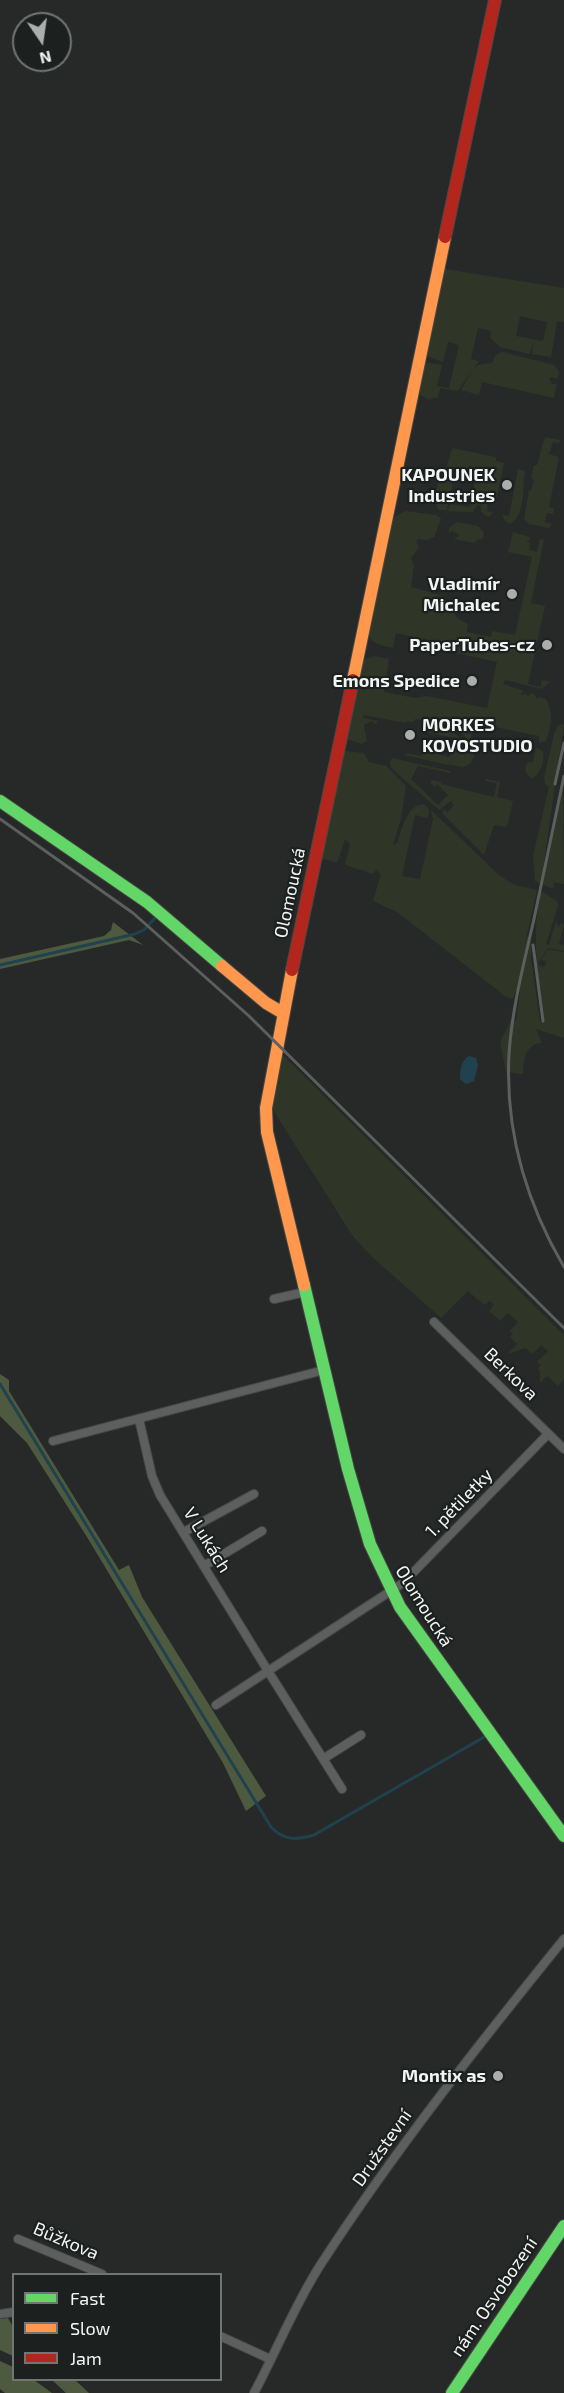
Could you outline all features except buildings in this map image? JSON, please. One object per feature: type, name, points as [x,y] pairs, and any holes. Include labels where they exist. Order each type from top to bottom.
[{"type":"street","name":"Olomoucká","points":[[495,0],[283,1013],[267,1096],[267,1125],[274,1163],[360,1514],[377,1563],[400,1608],[564,1836]]},
{"type":"street","points":[[0,801],[161,913],[266,1003],[283,1013]]},
{"type":"street","points":[[274,1299],[305,1292]]},
{"type":"street","name":"Berkova","points":[[434,1322],[564,1449]]},
{"type":"street","points":[[53,1441],[324,1370]]},
{"type":"street","name":"V Lukách","points":[[139,1419],[157,1487],[342,1789]]},
{"type":"street","name":"1. pětiletky","points":[[391,1592],[409,1579],[548,1434]]},
{"type":"street","points":[[184,1532],[254,1494]]},
{"type":"street","points":[[204,1566],[262,1530]]},
{"type":"street","points":[[216,1705],[391,1592]]},
{"type":"street","points":[[323,1759],[361,1735]]},
{"type":"street","name":"Družstevní","points":[[254,2393],[321,2264],[430,2109],[564,1938]]},
{"type":"street","name":"nám. Osvobození","points":[[454,2391],[564,2226]]},
{"type":"street","name":"Bůžkova","points":[[18,2239],[100,2273]]},
{"type":"street","points":[[222,2337],[270,2359]]},
{"type":"green space","points":[[445,269],[564,288],[564,322],[557,321],[551,357],[532,354],[533,341],[530,354],[500,347],[490,338],[491,331],[478,328],[471,359],[479,361],[473,370],[478,365],[492,363],[496,355],[502,352],[554,365],[559,371],[558,379],[550,377],[549,379],[552,384],[557,384],[554,398],[482,382],[479,395],[461,390],[472,370],[458,391],[440,388],[438,398],[430,400],[420,395],[424,362],[442,365],[437,386],[449,388],[459,345],[448,342],[443,362],[426,356]],"holes":[[[520,316],[547,322],[543,341],[516,336]]]},
{"type":"green space","points":[[545,437],[560,440],[559,443],[553,442],[549,454],[559,457],[549,507],[554,508],[553,514],[547,513],[545,522],[552,524],[549,528],[529,524],[524,519],[529,490],[531,491],[534,480],[531,479],[534,465],[537,465]]},
{"type":"green space","points":[[452,448],[496,457],[496,461],[504,463],[496,501],[488,501],[487,511],[493,513],[488,517],[481,512],[481,506],[478,504],[473,512],[448,511],[450,504],[470,507],[477,472],[456,467],[447,510],[439,510],[436,502],[438,485],[442,470],[446,470]]},
{"type":"green space","points":[[518,469],[525,471],[521,507],[519,514],[510,524],[502,515],[509,516]]},
{"type":"green space","points":[[405,511],[436,515],[441,519],[434,537],[416,541],[419,548],[411,558],[414,565],[411,587],[443,596],[456,616],[468,624],[467,632],[491,637],[492,631],[515,635],[532,557],[508,552],[513,532],[530,537],[529,541],[526,541],[530,543],[529,550],[537,552],[539,540],[544,539],[531,603],[545,606],[528,684],[541,687],[542,680],[550,682],[542,689],[505,680],[503,684],[524,691],[520,695],[524,695],[525,691],[526,695],[535,694],[537,699],[539,697],[546,699],[551,720],[546,741],[539,743],[539,736],[470,722],[467,733],[472,734],[470,740],[476,742],[475,746],[457,729],[450,726],[415,719],[414,722],[407,721],[406,723],[363,715],[364,718],[378,721],[376,724],[371,721],[364,725],[367,741],[362,744],[346,739],[362,661],[373,656],[373,659],[374,656],[389,659],[384,692],[415,698],[427,696],[487,708],[497,662],[437,649],[438,642],[396,633],[393,648],[378,644],[369,637],[392,519]]},
{"type":"green space","points":[[457,522],[478,526],[484,532],[483,539],[475,543],[454,539],[460,535],[452,531],[449,533],[449,528]]},
{"type":"green space","points":[[564,724],[543,869],[545,870],[563,786],[564,884],[554,882],[553,889],[535,881],[533,856],[549,787],[545,784],[544,778],[554,734],[558,726]]},
{"type":"green space","points":[[423,725],[453,732],[475,753],[471,763],[464,767],[450,765],[451,759],[449,765],[404,755],[405,753],[421,756],[423,751],[450,757],[454,738],[422,731]]},
{"type":"green space","points":[[536,748],[543,751],[542,767],[531,779],[525,770],[527,762],[533,762]]},
{"type":"green space","points":[[344,751],[364,753],[369,762],[386,766],[406,786],[401,819],[393,845],[397,843],[406,819],[413,809],[424,804],[429,809],[428,818],[415,815],[402,876],[420,879],[433,819],[431,810],[500,876],[515,885],[537,890],[522,956],[527,936],[531,938],[531,959],[540,1021],[544,1021],[538,972],[536,924],[541,891],[557,901],[558,906],[546,944],[549,945],[556,921],[559,928],[561,922],[564,925],[559,944],[564,945],[564,951],[548,948],[538,963],[545,967],[546,961],[541,960],[548,949],[564,952],[564,1038],[536,1029],[542,1043],[532,1046],[526,1053],[523,1074],[506,1072],[500,1042],[511,1020],[516,1021],[520,992],[516,991],[513,999],[505,996],[397,912],[373,901],[381,874],[376,870],[373,874],[345,865],[350,844],[345,839],[337,863],[321,858]]},
{"type":"green space","points":[[392,758],[450,771],[450,773],[418,766],[411,779],[438,805],[448,795],[437,784],[435,787],[431,780],[494,797],[497,783],[485,781],[485,779],[500,782],[497,797],[513,801],[507,827],[494,825],[484,855],[442,813],[454,806],[451,801],[439,810],[391,768]]},
{"type":"green space","points":[[113,922],[143,945],[129,940],[0,969],[0,959],[104,936],[111,930]]},
{"type":"green space","points":[[281,1053],[564,1335],[564,1379],[558,1386],[547,1376],[540,1383],[538,1368],[541,1365],[537,1362],[548,1351],[541,1345],[532,1354],[526,1348],[507,1354],[517,1344],[510,1337],[513,1334],[510,1331],[518,1322],[508,1313],[500,1321],[489,1311],[494,1305],[490,1301],[484,1305],[468,1291],[441,1318],[370,1255],[352,1235],[273,1110]]},
{"type":"green space","points":[[0,1374],[9,1380],[9,1391],[119,1570],[129,1565],[142,1597],[266,1796],[246,1811],[223,1763],[87,1537],[27,1443],[0,1416]]},
{"type":"green space","points":[[8,2318],[12,2325],[12,2356],[0,2350],[0,2319]]},
{"type":"green space","points":[[0,2361],[12,2367],[12,2381],[35,2381],[52,2393],[5,2393],[0,2389]]},
{"type":"green space","points":[[53,2381],[76,2381],[89,2393],[66,2393]]},
{"type":"water","points":[[469,1056],[476,1058],[478,1065],[474,1081],[466,1084],[460,1079],[460,1073],[463,1063]]},
{"type":"waterway","points":[[0,965],[135,934],[144,930],[157,916]]},
{"type":"waterway","points":[[0,1384],[276,1832],[291,1838],[314,1835],[486,1736]]},
{"type":"railway","points":[[555,784],[564,743]]},
{"type":"railway","points":[[564,776],[522,969],[509,1054],[511,1110],[521,1164],[539,1217],[564,1267]]},
{"type":"railway","points":[[0,819],[133,913],[249,1016],[564,1328]]},
{"type":"railway","points":[[533,945],[543,1021]]},
{"type":"traffic: fast","points":[[0,801],[147,902],[222,966]]},
{"type":"traffic: fast","points":[[304,1285],[348,1469],[370,1544],[400,1607],[564,1836]]},
{"type":"traffic: fast","points":[[452,2393],[564,2226]]},
{"type":"traffic: slow","points":[[353,680],[445,237]]},
{"type":"traffic: slow","points":[[222,966],[266,1003],[283,1013]]},
{"type":"traffic: slow","points":[[292,970],[266,1108],[267,1132],[304,1285]]},
{"type":"traffic: jam","points":[[445,237],[495,0]]},
{"type":"traffic: jam","points":[[292,970],[353,680]]},
{"type":"place","name":"KAPOUNEK Industries","points":[[507,485]]},
{"type":"place","name":"Vladimír Michalec","points":[[512,594]]},
{"type":"place","name":"PaperTubes-cz","points":[[547,645]]},
{"type":"place","name":"Emons Spedice","points":[[472,681]]},
{"type":"place","name":"MORKES KOVOSTUDIO","points":[[410,735]]},
{"type":"place","name":"Montix as","points":[[498,2076]]}]
